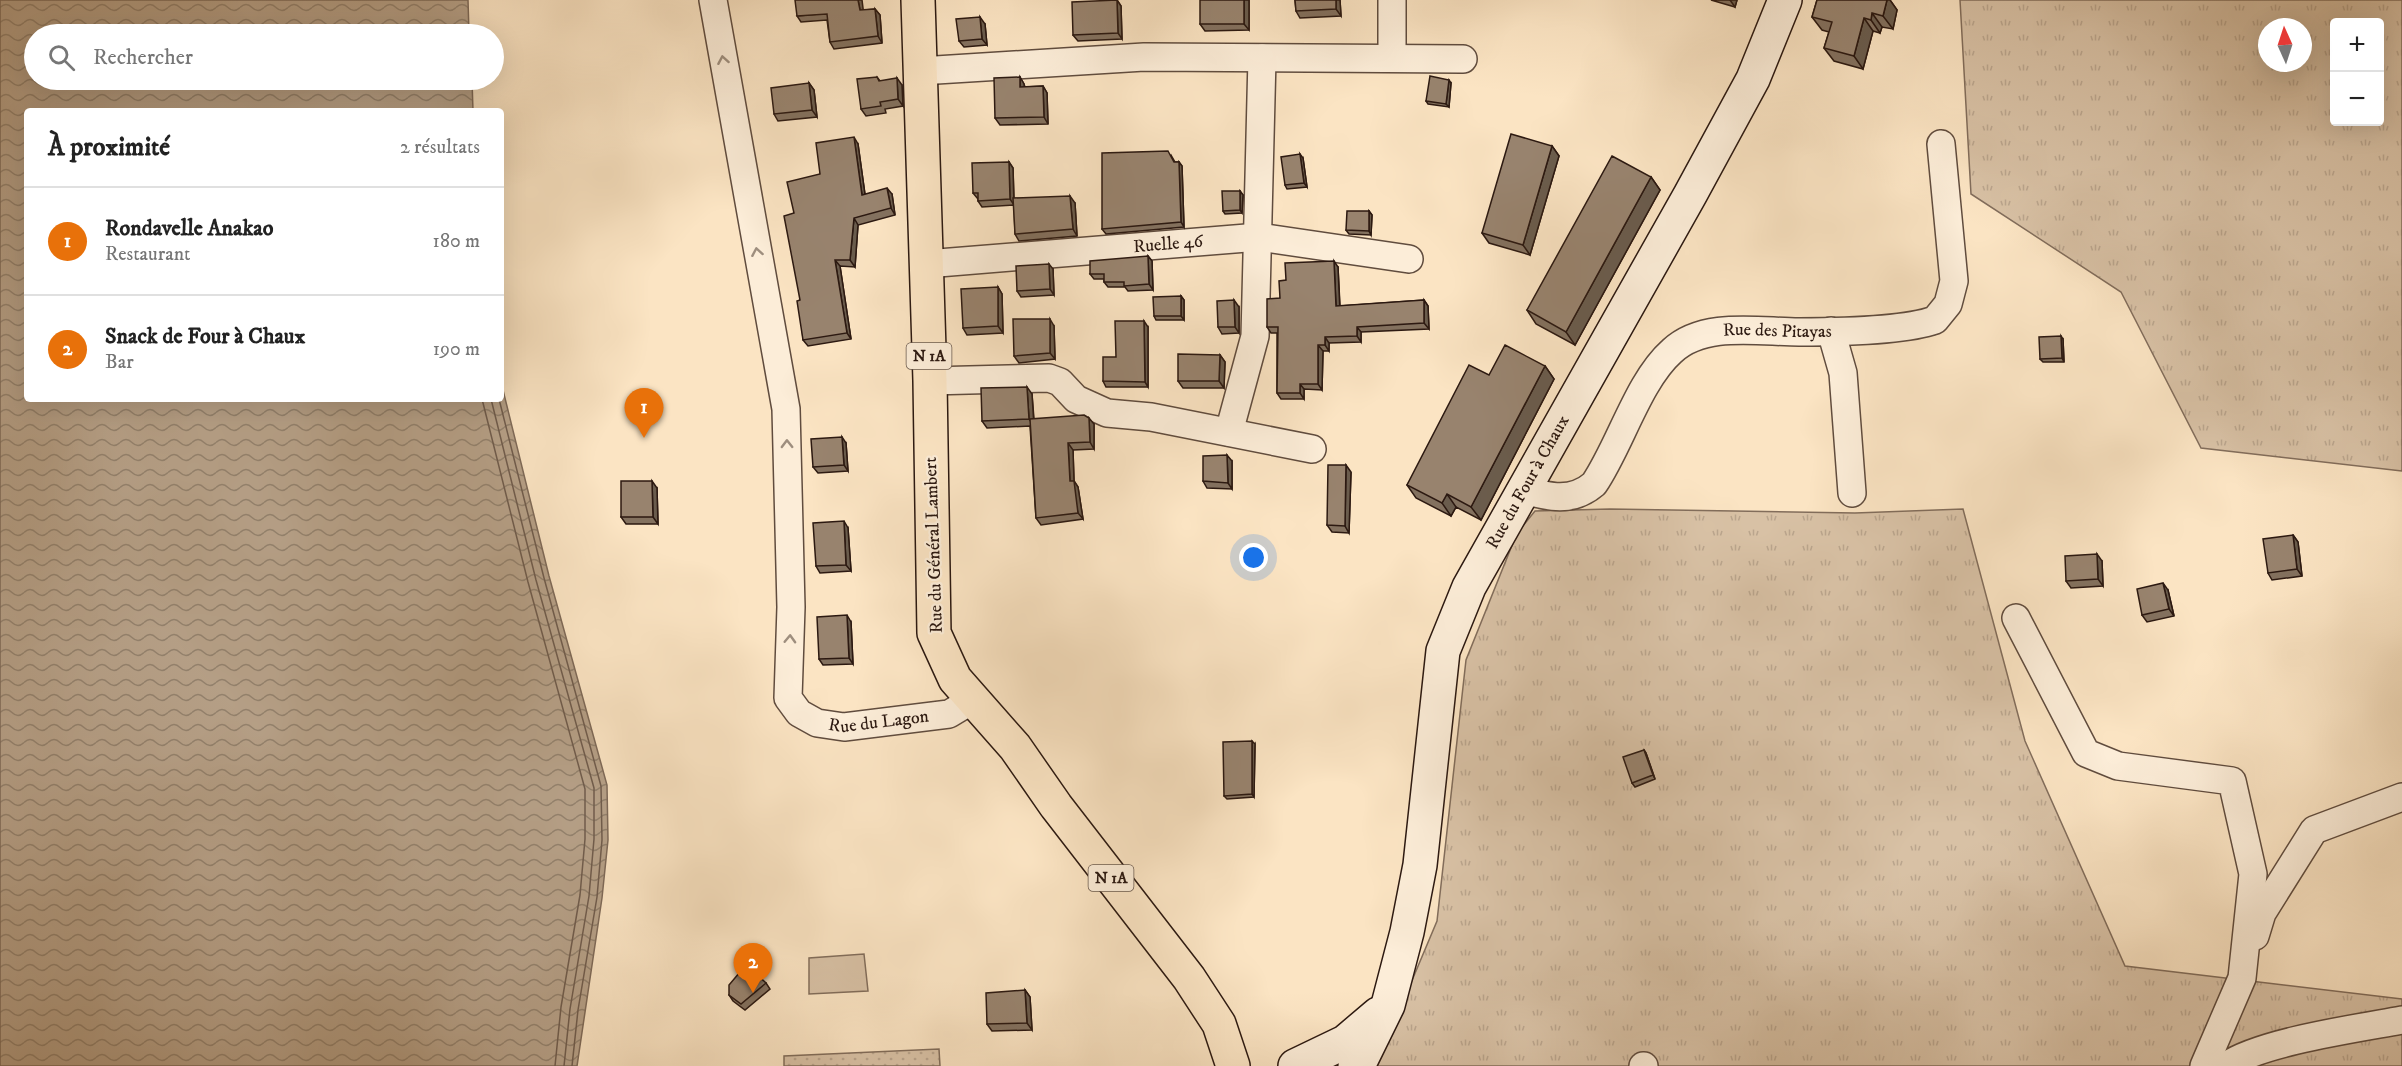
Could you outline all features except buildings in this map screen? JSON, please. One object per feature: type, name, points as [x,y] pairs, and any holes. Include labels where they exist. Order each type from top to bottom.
[{"type":"main road","name":"Rue du Général Lambert","points":[[918,0],[930,381],[934,633],[955,679],[1014,747],[1063,815],[1189,978],[1219,1024],[1233,1066]]},
{"type":"main road","name":"Rue du Four à Chaux","points":[[1355,1066],[1362,1058],[1388,1005],[1420,865],[1443,651],[1468,587],[1690,195],[1766,50],[1785,0]]},
{"type":"main road","points":[[1295,1066],[1345,1042],[1388,1005]]},
{"type":"street","name":"Rue du Lagon","points":[[712,0],[786,409],[790,607],[788,698],[799,713],[817,723],[844,727],[949,714],[974,699]]},
{"type":"street","points":[[1392,0],[1392,58]]},
{"type":"street","points":[[920,71],[1144,57],[1463,59]]},
{"type":"street","points":[[1229,432],[1255,336],[1262,58]]},
{"type":"street","name":"Rue des Pitayas","points":[[1523,490],[1544,496],[1569,497],[1583,494],[1594,484],[1652,376],[1672,351],[1683,342],[1725,332],[1831,331],[1927,323],[1943,314],[1951,292],[1954,272],[1941,144]]},
{"type":"street","name":"Ruelle 46","points":[[926,264],[1259,237],[1409,259]]},
{"type":"street","points":[[1831,331],[1843,373],[1851,493]]},
{"type":"street","points":[[930,381],[1049,378],[1060,382],[1076,399],[1107,413],[1152,417],[1312,449]]},
{"type":"street","points":[[2016,618],[2086,753],[2118,766],[2232,781],[2253,874],[2242,978]]},
{"type":"street","points":[[2204,1066],[2242,978],[2262,913],[2314,830],[2402,797]]},
{"type":"street","points":[[2226,1066],[2233,1061],[2286,1044],[2402,1020]]},
{"type":"green space","points":[[1960,0],[2402,0],[2402,471],[2201,448],[2121,292],[1971,194]]},
{"type":"green space","points":[[1610,509],[1855,513],[1963,509],[2025,741],[2125,966],[2402,999],[2402,1066],[1376,1066],[1437,921],[1466,660],[1517,533],[1535,511]]},
{"type":"green space","points":[[864,954],[868,991],[809,994],[809,958]]},
{"type":"green space","points":[[939,1049],[940,1066],[784,1066],[784,1056]]},
{"type":"water","points":[[0,0],[468,0],[469,24],[24,24],[24,90],[472,90],[473,108],[24,108],[24,402],[504,402],[504,394],[549,576],[607,785],[608,840],[602,898],[577,1066],[0,1066]]},
{"type":"place","name":"Rondavelle Anakao","points":[[644,438]]},
{"type":"place","name":"Snack de Four à Chaux","points":[[753,993]]}]
